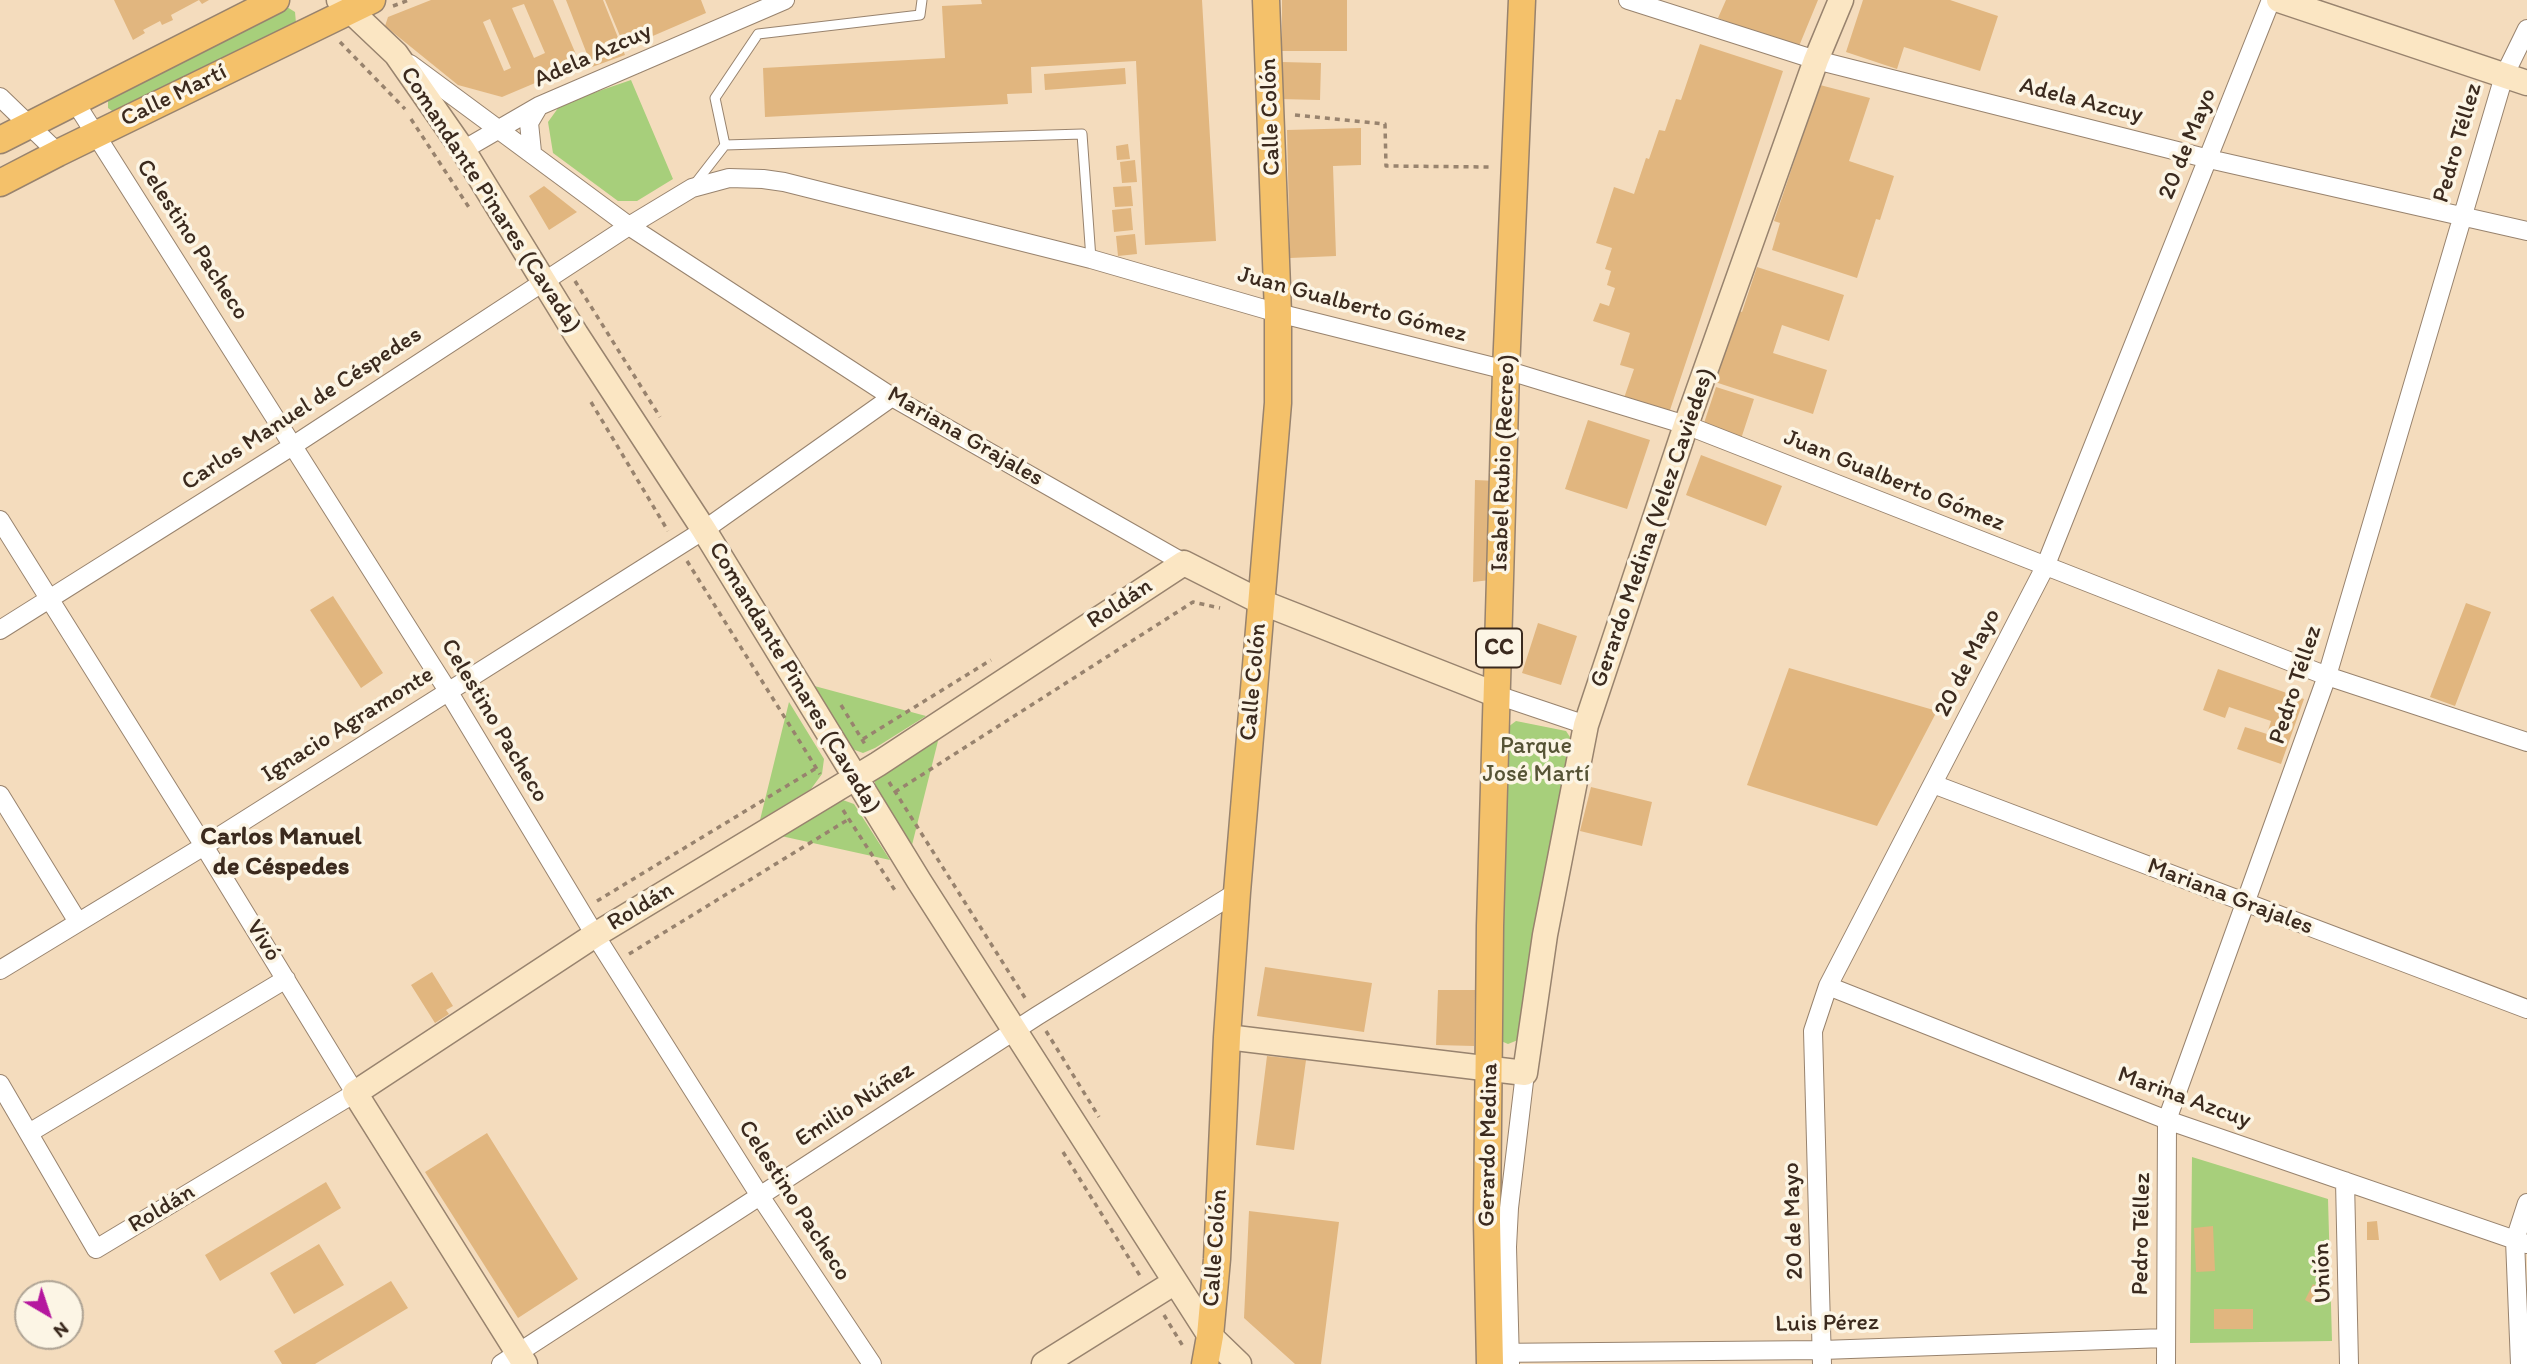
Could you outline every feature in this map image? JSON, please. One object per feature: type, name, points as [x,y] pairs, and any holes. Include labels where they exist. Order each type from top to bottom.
[{"type":"main road","name":"Calle Martí","points":[[0,140],[276,0]]},
{"type":"main road","name":"Calle Colón","points":[[1196,1358],[1210,1336],[1217,1259],[1237,892],[1278,402],[1278,313],[1266,0]]},
{"type":"main road","name":"Isabel Rubio (Recreo)","points":[[1490,926],[1506,370],[1522,0]]},
{"type":"main road","name":"Gerardo Medina (Velez Caviedes)","points":[[1524,1073],[1545,934],[1586,725],[1686,425],[1816,60],[1841,0]]},
{"type":"main road","points":[[2279,0],[2515,79]]},
{"type":"main road","name":"Calle Martí","points":[[0,183],[354,3]]},
{"type":"main road","name":"Comandante Pinares (Cavada)","points":[[354,3],[396,54],[463,150],[576,334],[704,530],[872,807],[1175,1282],[1210,1336],[1239,1364]]},
{"type":"main road","name":"Mariana Grajales","points":[[1184,562],[1260,609],[1497,695]]},
{"type":"main road","name":"Roldán","points":[[355,1093],[595,935],[854,778],[1184,562]]},
{"type":"main road","name":"Gerardo Medina","points":[[1490,926],[1487,1221],[1500,1358]]},
{"type":"main road","points":[[1227,1037],[1524,1073]]},
{"type":"main road","name":"Vivó","points":[[355,1093],[515,1360]]},
{"type":"main road","points":[[1044,1364],[1175,1282]]},
{"type":"street","name":"Adela Azcuy","points":[[463,150],[539,106],[758,5],[785,0]]},
{"type":"street","name":"Adela Azcuy","points":[[1628,0],[1816,60],[2209,159],[2527,231]]},
{"type":"street","name":"20 de Mayo","points":[[1822,1357],[1813,1031],[1828,986],[2045,567],[2272,0]]},
{"type":"street","name":"Pedro Téllez","points":[[2166,1364],[2167,1121],[2327,676],[2463,215],[2515,79],[2527,29]]},
{"type":"street","name":"Mariana Grajales","points":[[396,54],[629,226],[892,397],[1184,562]]},
{"type":"street","points":[[0,97],[58,153]]},
{"type":"street","name":"Celestino Pacheco","points":[[75,102],[448,691],[580,912],[760,1196],[872,1364]]},
{"type":"street","points":[[532,152],[530,123],[539,106]]},
{"type":"street","name":"Juan Gualberto Gómez","points":[[629,226],[692,188],[729,178],[784,182],[1091,260],[1278,313],[1506,370],[1686,425],[2327,676],[2527,742]]},
{"type":"street","name":"Carlos Manuel de Céspedes","points":[[0,630],[545,283],[629,226]]},
{"type":"street","name":"Ignacio Agramonte","points":[[0,970],[678,547],[892,397]]},
{"type":"street","name":"Vivó","points":[[0,520],[204,845],[355,1093]]},
{"type":"street","name":"Mariana Grajales","points":[[1497,695],[1586,725]]},
{"type":"street","name":"Mariana Grajales","points":[[1933,784],[2527,1009]]},
{"type":"street","points":[[0,795],[78,922]]},
{"type":"street","name":"Emilio Núñez","points":[[515,1360],[760,1196],[1016,1030],[1237,892]]},
{"type":"street","points":[[0,1084],[29,1133],[286,979]]},
{"type":"street","name":"Marina Azcuy","points":[[1828,986],[2167,1121],[2521,1242]]},
{"type":"street","name":"Gerardo Medina","points":[[1500,1358],[1509,1208],[1524,1073]]},
{"type":"street","name":"Roldán","points":[[29,1133],[96,1249],[355,1093]]},
{"type":"street","name":"Unión","points":[[2345,1181],[2349,1364]]},
{"type":"street","points":[[2520,1364],[2521,1242],[2527,1202]]},
{"type":"street","name":"Luis Pérez","points":[[1500,1358],[1822,1357],[2165,1338]]},
{"type":"lane","points":[[692,188],[724,145],[715,98],[758,34],[920,15],[922,0]]},
{"type":"lane","points":[[724,145],[1083,134],[1091,260]]},
{"type":"path","points":[[339,41],[404,109],[473,213]]},
{"type":"path","points":[[1271,112],[1385,124],[1386,166],[1514,167]]},
{"type":"path","points":[[588,398],[678,547],[900,898]]},
{"type":"path","points":[[872,807],[1192,602],[1260,609]]},
{"type":"path","points":[[580,912],[1001,654]]},
{"type":"path","points":[[613,964],[849,819]]},
{"type":"path","points":[[1060,1147],[1153,1296],[1196,1358]]},
{"type":"green space","points":[[287,7],[295,12],[296,23],[115,113],[108,108],[108,99]]},
{"type":"green space","points":[[631,80],[673,179],[637,201],[618,201],[553,153],[548,122],[561,104]]},
{"type":"green space","points":[[807,684],[926,716],[863,753],[852,749]]},
{"type":"green space","points":[[789,702],[824,759],[822,774],[811,789],[760,820]]},
{"type":"green space","name":"Parque José Martí","points":[[1516,721],[1566,731],[1570,737],[1518,1040],[1508,1044],[1501,1041],[1508,727]]},
{"type":"green space","points":[[940,733],[911,849],[875,793],[875,777]]},
{"type":"green space","points":[[840,799],[854,804],[890,860],[781,836]]},
{"type":"green space","points":[[2192,1157],[2328,1199],[2332,1341],[2190,1343]]},
{"type":"building","points":[[114,0],[199,0],[171,15],[173,20],[162,25],[160,21],[143,30],[145,33],[133,40]]},
{"type":"building","points":[[431,0],[553,0],[580,64],[502,97],[458,85],[385,26],[388,17]],"holes":[[[524,4],[545,53],[534,58],[512,8]],[[490,19],[511,68],[504,71],[483,22]]]},
{"type":"building","points":[[566,0],[603,0],[625,55],[592,67]]},
{"type":"building","points":[[605,0],[701,0],[706,13],[625,48]]},
{"type":"building","points":[[981,0],[1202,0],[1216,241],[1145,245],[1136,61],[1031,67],[1032,93],[1007,94],[1008,104],[765,117],[763,68],[945,58],[942,6],[982,4]]},
{"type":"building","points":[[1282,0],[1347,0],[1347,51],[1282,51]]},
{"type":"building","points":[[1726,0],[1818,0],[1797,51],[1718,18]]},
{"type":"building","points":[[1863,0],[1950,0],[1998,16],[1980,71],[1904,47],[1897,69],[1846,52]]},
{"type":"building","points":[[1700,44],[1783,71],[1669,413],[1624,398],[1634,369],[1620,365],[1630,333],[1593,321],[1600,303],[1609,306],[1615,288],[1607,285],[1611,271],[1605,269],[1612,248],[1596,243],[1614,187],[1634,194],[1659,130],[1665,131],[1676,99],[1681,100]]},
{"type":"building","points":[[1282,62],[1321,63],[1320,100],[1280,99]]},
{"type":"building","points":[[1125,68],[1126,84],[1045,90],[1044,74]]},
{"type":"building","points":[[1820,85],[1870,98],[1849,161],[1894,176],[1880,220],[1876,219],[1857,278],[1772,250],[1780,223],[1774,221]]},
{"type":"building","points":[[1361,128],[1361,165],[1333,166],[1336,256],[1290,258],[1287,130]]},
{"type":"building","points":[[1128,144],[1130,159],[1117,160],[1116,146]]},
{"type":"building","points":[[1135,160],[1137,182],[1122,183],[1120,162]]},
{"type":"building","points":[[544,186],[577,212],[549,230],[529,196]]},
{"type":"building","points":[[1131,186],[1133,206],[1115,207],[1113,187]]},
{"type":"building","points":[[1131,208],[1133,230],[1114,232],[1112,210]]},
{"type":"building","points":[[1135,234],[1137,254],[1118,256],[1116,236]]},
{"type":"building","points":[[1757,267],[1844,295],[1829,341],[1782,325],[1773,353],[1827,370],[1813,414],[1715,382]]},
{"type":"building","points":[[1716,387],[1754,399],[1740,442],[1702,429]]},
{"type":"building","points":[[1588,420],[1650,440],[1627,509],[1565,489]]},
{"type":"building","points":[[1701,455],[1782,486],[1766,526],[1686,495]]},
{"type":"building","points":[[1475,480],[1497,481],[1490,580],[1473,582]]},
{"type":"building","points":[[333,596],[383,673],[361,688],[310,610]]},
{"type":"building","points":[[2466,603],[2491,612],[2455,706],[2430,697]]},
{"type":"building","points":[[1538,623],[1577,636],[1561,685],[1522,673]]},
{"type":"building","points":[[1789,668],[1937,711],[1877,826],[1747,785]]},
{"type":"building","points":[[2218,669],[2304,699],[2281,764],[2237,749],[2245,727],[2267,734],[2271,721],[2229,707],[2225,718],[2203,710]]},
{"type":"building","points":[[1591,787],[1652,802],[1642,846],[1580,831]]},
{"type":"building","points":[[1265,967],[1372,983],[1364,1032],[1257,1016]]},
{"type":"building","points":[[432,972],[453,1006],[446,1010],[449,1014],[435,1023],[411,985]]},
{"type":"building","points":[[1438,990],[1475,990],[1474,1046],[1436,1045]]},
{"type":"building","points":[[1267,1056],[1306,1060],[1294,1150],[1256,1145]]},
{"type":"building","points":[[487,1133],[578,1279],[518,1318],[425,1172]]},
{"type":"building","points":[[326,1182],[341,1208],[220,1281],[205,1255]]},
{"type":"building","points":[[1249,1211],[1339,1222],[1321,1364],[1295,1364],[1244,1318]]},
{"type":"building","points":[[2377,1221],[2379,1240],[2367,1240],[2367,1222]]},
{"type":"building","points":[[2213,1226],[2215,1271],[2196,1272],[2194,1228]]},
{"type":"building","points":[[319,1244],[344,1285],[294,1314],[270,1273]]},
{"type":"building","points":[[391,1281],[408,1308],[315,1364],[282,1364],[274,1351]]},
{"type":"building","points":[[2313,1284],[2322,1289],[2314,1305],[2305,1300]]},
{"type":"building","points":[[2214,1309],[2253,1309],[2253,1329],[2214,1329]]},
{"type":"district","name":"Carlos Manuel de Céspedes","points":[[281,852]]}]
